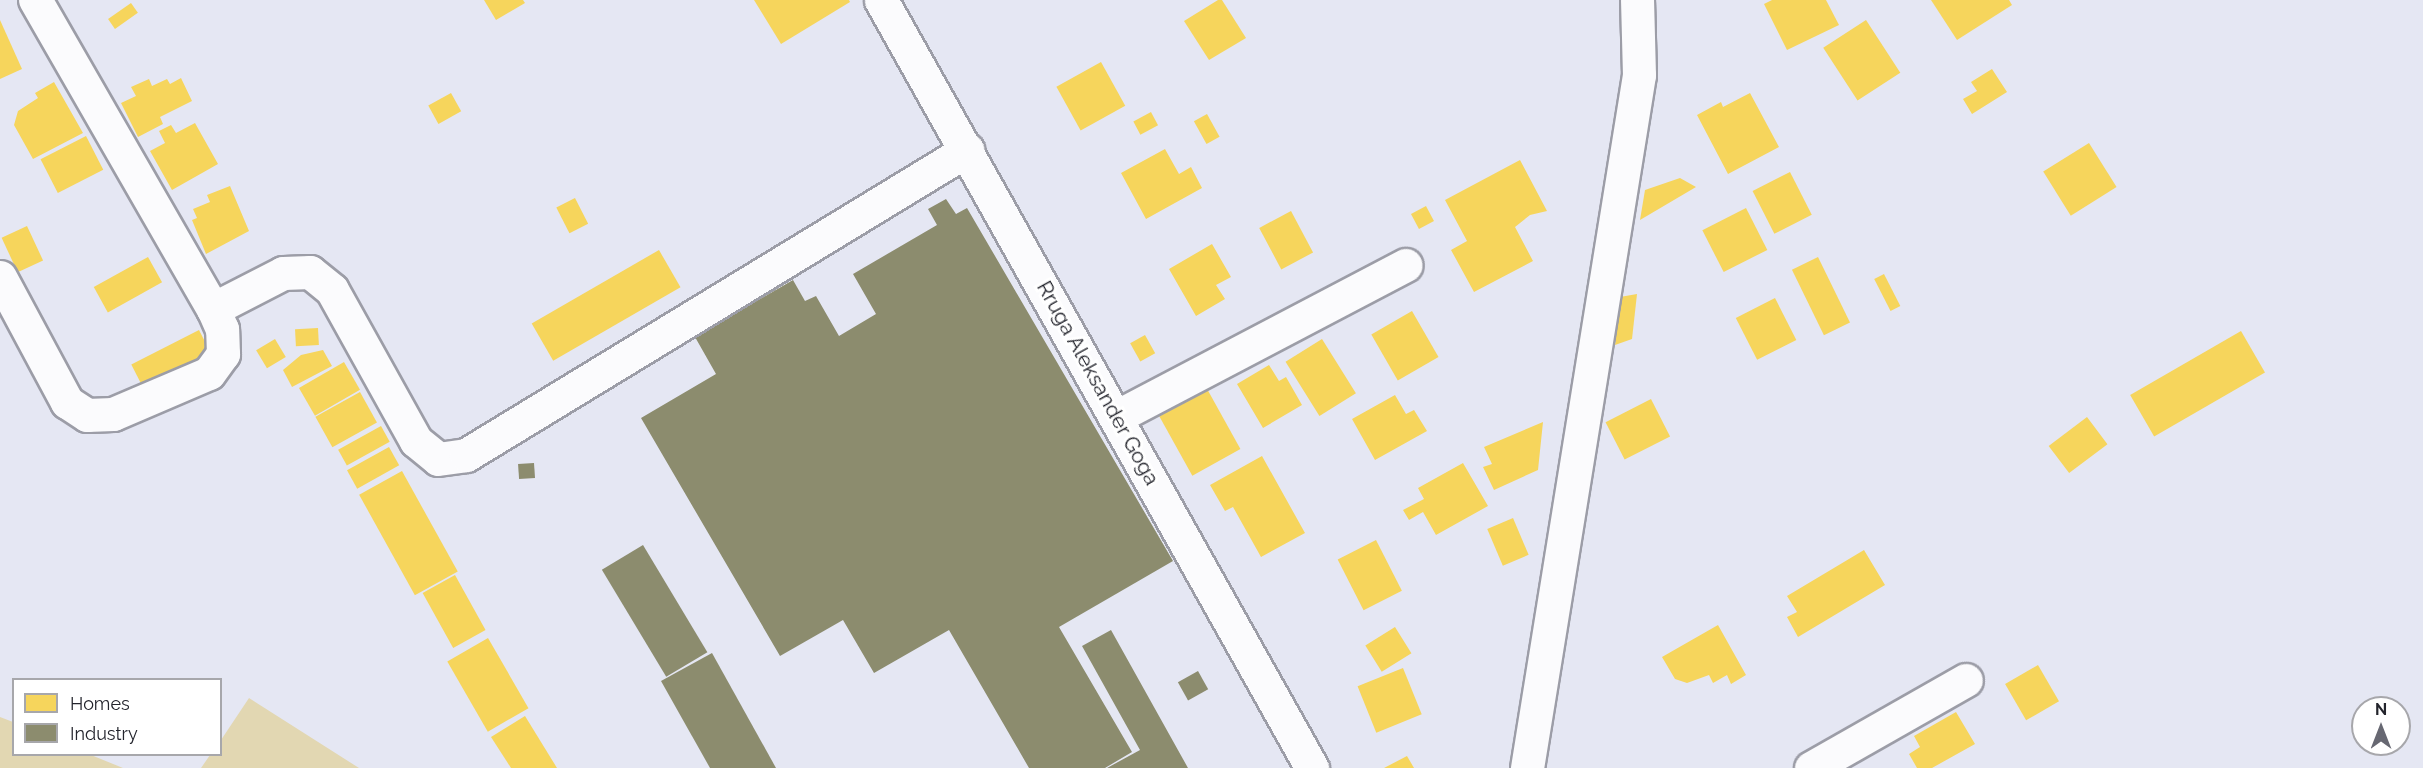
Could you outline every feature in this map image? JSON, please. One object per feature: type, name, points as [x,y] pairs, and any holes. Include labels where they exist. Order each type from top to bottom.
[{"type":"street","points":[[0,277],[67,402],[87,415],[113,414],[209,373],[223,354],[222,329],[213,309],[35,0]]},
{"type":"street","name":"Rruga Aleksander Goga","points":[[881,0],[968,150],[1312,768]]},
{"type":"street","points":[[1527,768],[1639,75],[1637,0]]},
{"type":"street","points":[[213,309],[283,273],[309,272],[332,290],[416,441],[438,459],[466,455],[968,150]]},
{"type":"street","points":[[1116,417],[1405,265]]},
{"type":"street","points":[[1811,768],[1966,681]]},
{"type":"shaded area","points":[[249,698],[359,768],[201,768],[209,756],[222,756],[222,738]]},
{"type":"shaded area","points":[[0,717],[12,722],[12,756],[93,756],[123,768],[0,768]]},
{"type":"building: Homes","points":[[484,0],[523,0],[525,3],[496,20]]},
{"type":"building: Homes","points":[[754,0],[849,0],[850,2],[781,44]]},
{"type":"building: Homes","points":[[1218,0],[1222,0],[1246,38],[1209,60],[1184,21]]},
{"type":"building: Homes","points":[[1772,0],[1826,0],[1839,25],[1787,50],[1764,4]]},
{"type":"building: Homes","points":[[1931,0],[2009,0],[2012,5],[1957,40]]},
{"type":"building: Homes","points":[[131,3],[138,13],[115,29],[108,19]]},
{"type":"building: Homes","points":[[0,20],[22,69],[0,79]]},
{"type":"building: Homes","points":[[1866,20],[1900,73],[1858,101],[1823,48]]},
{"type":"building: Homes","points":[[1101,62],[1125,106],[1081,130],[1056,87]]},
{"type":"building: Homes","points":[[1992,69],[2007,92],[1972,114],[1963,99],[1977,91],[1971,82]]},
{"type":"building: Homes","points":[[181,78],[192,101],[160,117],[163,124],[138,137],[121,103],[136,96],[131,87],[149,79],[152,86],[167,79],[170,84]]},
{"type":"building: Homes","points":[[54,82],[83,133],[33,159],[14,125],[18,111],[38,98],[35,93]]},
{"type":"building: Homes","points":[[451,93],[461,111],[438,124],[428,106]]},
{"type":"building: Homes","points":[[1750,93],[1779,147],[1728,174],[1697,115],[1721,102],[1723,107]]},
{"type":"building: Homes","points":[[1151,112],[1158,125],[1140,135],[1133,121]]},
{"type":"building: Homes","points":[[1207,114],[1220,137],[1206,144],[1194,121]]},
{"type":"building: Homes","points":[[195,123],[218,164],[172,190],[150,151],[165,143],[159,131],[171,125],[176,133]]},
{"type":"building: Homes","points":[[86,136],[103,170],[58,193],[41,159]]},
{"type":"building: Homes","points":[[2089,143],[2117,187],[2071,216],[2043,172]]},
{"type":"building: Homes","points":[[1165,149],[1179,174],[1191,167],[1202,188],[1146,219],[1121,173]]},
{"type":"building: Homes","points":[[1520,160],[1547,211],[1530,215],[1515,227],[1533,261],[1474,292],[1451,250],[1467,241],[1445,200]]},
{"type":"building: Homes","points":[[1790,172],[1812,215],[1774,234],[1753,191]]},
{"type":"building: Homes","points":[[1680,178],[1696,187],[1640,220],[1645,190]]},
{"type":"building: Homes","points":[[230,186],[249,231],[206,254],[192,220],[197,218],[193,209],[210,202],[207,195]]},
{"type":"building: Homes","points":[[575,198],[588,224],[569,233],[556,208]]},
{"type":"building: Homes","points":[[1426,206],[1434,221],[1419,229],[1411,214]]},
{"type":"building: Homes","points":[[1746,208],[1767,250],[1724,272],[1702,230]]},
{"type":"building: Homes","points":[[1291,211],[1313,252],[1281,269],[1259,228]]},
{"type":"building: Homes","points":[[27,226],[43,260],[18,272],[2,238]]},
{"type":"building: Homes","points":[[1212,244],[1231,277],[1216,285],[1225,299],[1196,316],[1169,269]]},
{"type":"building: Homes","points":[[659,250],[680,287],[553,361],[532,324]]},
{"type":"building: Homes","points":[[148,257],[162,282],[108,312],[94,287]]},
{"type":"building: Homes","points":[[1818,257],[1850,323],[1824,335],[1792,270]]},
{"type":"building: Homes","points":[[1884,274],[1900,306],[1891,311],[1874,279]]},
{"type":"building: Homes","points":[[1637,294],[1632,339],[1615,345],[1620,297]]},
{"type":"building: Homes","points":[[1775,298],[1796,340],[1757,360],[1736,318]]},
{"type":"building: Homes","points":[[1412,311],[1438,357],[1398,380],[1371,334]]},
{"type":"building: Homes","points":[[318,328],[319,345],[296,346],[295,329]]},
{"type":"building: Homes","points":[[199,330],[212,356],[144,390],[131,365]]},
{"type":"building: Homes","points":[[2241,331],[2265,373],[2154,437],[2130,395]]},
{"type":"building: Homes","points":[[1145,335],[1155,353],[1140,362],[1130,343]]},
{"type":"building: Homes","points":[[275,339],[286,357],[267,368],[256,350]]},
{"type":"building: Homes","points":[[1322,339],[1356,393],[1319,416],[1286,362]]},
{"type":"building: Homes","points":[[323,350],[332,366],[292,387],[283,370],[301,355]]},
{"type":"building: Homes","points":[[344,362],[360,390],[315,416],[299,388]]},
{"type":"building: Homes","points":[[1269,365],[1279,381],[1286,377],[1302,405],[1263,428],[1237,384]]},
{"type":"building: Homes","points":[[1206,387],[1240,449],[1192,476],[1158,414]]},
{"type":"building: Homes","points":[[360,392],[377,423],[332,447],[315,417]]},
{"type":"building: Homes","points":[[1395,395],[1406,414],[1414,410],[1427,431],[1375,460],[1352,419]]},
{"type":"building: Homes","points":[[1651,399],[1670,436],[1625,460],[1606,422]]},
{"type":"building: Homes","points":[[2087,417],[2107,444],[2069,473],[2049,446]]},
{"type":"building: Homes","points":[[1543,422],[1538,470],[1494,490],[1483,467],[1492,464],[1484,447]]},
{"type":"building: Homes","points":[[381,426],[390,442],[347,465],[338,450]]},
{"type":"building: Homes","points":[[389,447],[399,465],[357,489],[347,470]]},
{"type":"building: Homes","points":[[1262,456],[1305,533],[1261,557],[1233,507],[1225,511],[1210,485]]},
{"type":"building: Homes","points":[[1463,463],[1488,506],[1436,535],[1423,512],[1409,520],[1403,510],[1424,499],[1418,488]]},
{"type":"building: Homes","points":[[402,471],[458,572],[415,595],[359,495]]},
{"type":"building: Homes","points":[[1513,518],[1529,555],[1503,566],[1487,529]]},
{"type":"building: Homes","points":[[1376,540],[1402,591],[1364,610],[1338,560]]},
{"type":"building: Homes","points":[[1864,550],[1885,585],[1798,637],[1787,617],[1797,612],[1787,596]]},
{"type":"building: Homes","points":[[455,575],[486,630],[453,648],[423,593]]},
{"type":"building: Homes","points":[[1718,625],[1746,675],[1731,684],[1727,675],[1713,683],[1709,675],[1687,683],[1675,679],[1662,657]]},
{"type":"building: Homes","points":[[1395,627],[1411,653],[1382,672],[1365,646]]},
{"type":"building: Homes","points":[[488,638],[528,708],[488,732],[447,662]]},
{"type":"building: Homes","points":[[2038,665],[2059,701],[2026,720],[2005,684]]},
{"type":"building: Homes","points":[[1403,668],[1422,714],[1376,733],[1358,686]]},
{"type":"building: Homes","points":[[1956,712],[1975,744],[1932,768],[1917,768],[1909,754],[1920,747],[1914,736]]},
{"type":"building: Homes","points":[[525,716],[557,768],[511,768],[491,737]]},
{"type":"building: Homes","points":[[1407,756],[1414,768],[1384,768]]},
{"type":"building: Industry","points":[[946,199],[956,214],[967,208],[1173,561],[1059,627],[1132,752],[1105,768],[1029,768],[949,630],[874,673],[843,620],[780,656],[641,418],[716,374],[695,337],[793,280],[805,301],[816,296],[839,336],[876,314],[853,274],[937,225],[928,209]]},
{"type":"building: Industry","points":[[534,463],[535,478],[519,479],[518,464]]},
{"type":"building: Industry","points":[[643,545],[707,652],[666,677],[602,570]]},
{"type":"building: Industry","points":[[1111,630],[1188,768],[1107,768],[1140,750],[1082,646]]},
{"type":"building: Industry","points":[[712,653],[776,768],[710,768],[661,681]]},
{"type":"building: Industry","points":[[1198,671],[1208,689],[1188,701],[1178,682]]}]
